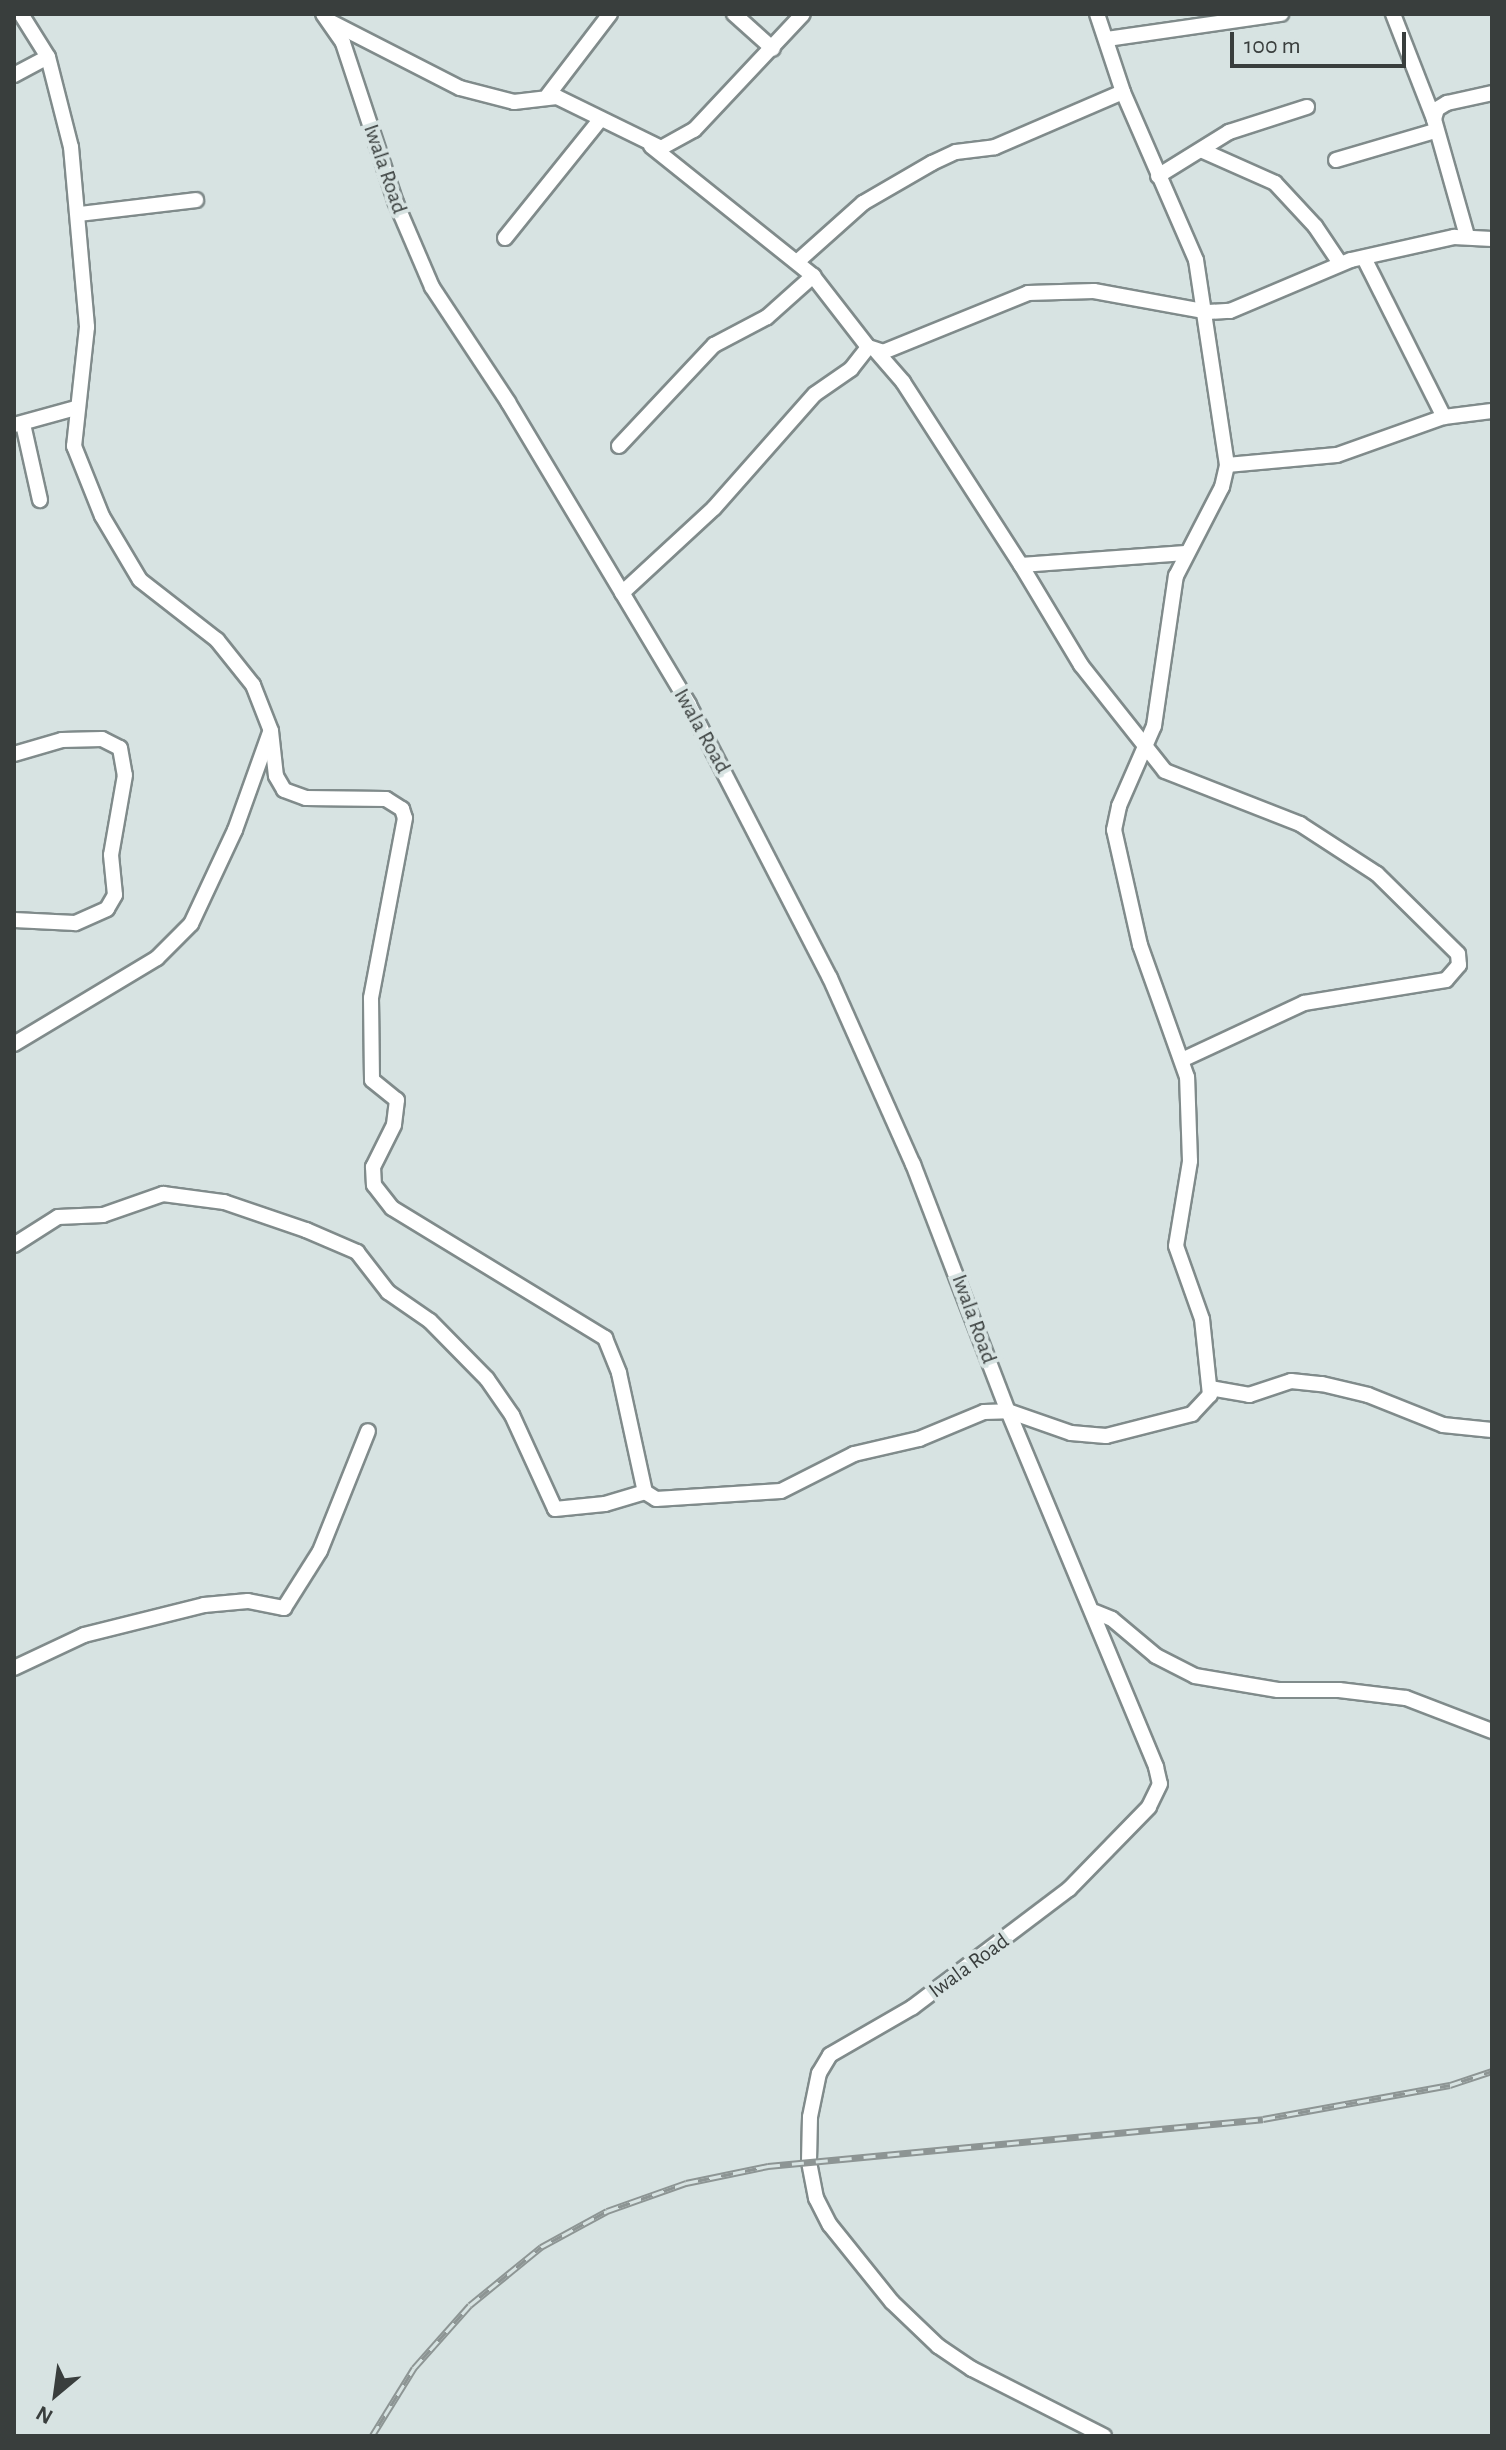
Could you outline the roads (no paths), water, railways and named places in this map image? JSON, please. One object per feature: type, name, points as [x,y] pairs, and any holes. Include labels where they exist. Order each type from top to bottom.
[{"type":"street","points":[[21,14],[48,57],[71,147],[87,327],[76,408],[76,454],[133,571],[230,653],[253,685],[271,731],[278,780],[291,795],[386,799],[402,809],[405,818],[371,998],[372,1077],[397,1100],[394,1125],[373,1167],[374,1185],[392,1208],[605,1338],[619,1373],[645,1492],[656,1499],[781,1491],[854,1454],[919,1439],[984,1412],[1008,1411],[1071,1433],[1106,1436],[1192,1414],[1207,1402],[1210,1388],[1202,1319],[1176,1246],[1190,1161],[1184,1059],[1140,945],[1114,830],[1119,806],[1146,747],[1160,695],[1170,603],[1186,553],[1222,487],[1227,465],[1208,312],[1196,260],[1123,92],[1097,14]]},
{"type":"street","points":[[548,95],[610,14]]},
{"type":"street","points":[[734,14],[773,49]]},
{"type":"street","points":[[651,146],[669,147],[682,140],[773,49],[803,14]]},
{"type":"street","points":[[1107,39],[1281,14]]},
{"type":"street","points":[[1393,14],[1435,125],[1467,236]]},
{"type":"street","points":[[326,17],[481,95],[514,102],[548,95],[651,146],[797,262],[813,276],[872,350],[903,382],[1021,565],[1081,665],[1165,771],[1286,817],[1377,874],[1450,942],[1459,958],[1446,980],[1304,1003],[1184,1059]]},
{"type":"street","name":"Iwala Road","points":[[326,17],[343,43],[396,203],[432,287],[508,402],[708,740],[830,978],[921,1184],[1008,1411],[1095,1612],[1156,1767],[1160,1784],[1154,1800],[1088,1872],[1034,1918],[913,2007],[830,2055],[813,2099],[809,2162],[816,2198],[830,2225],[918,2329],[1009,2391],[1104,2436]]},
{"type":"street","points":[[14,75],[48,57]]},
{"type":"street","points":[[797,262],[876,194],[932,163],[956,152],[995,147],[1123,92]]},
{"type":"street","points":[[1435,125],[1437,109],[1447,103],[1492,93]]},
{"type":"street","points":[[1158,176],[1229,132],[1307,107]]},
{"type":"street","points":[[505,238],[600,120]]},
{"type":"street","points":[[1336,160],[1435,125]]},
{"type":"street","points":[[1201,150],[1275,183],[1315,226],[1340,263]]},
{"type":"street","points":[[79,214],[196,200]]},
{"type":"street","points":[[622,593],[714,508],[815,394],[872,350],[900,347],[1015,296],[1040,291],[1124,295],[1208,312],[1239,309],[1340,263],[1467,236],[1492,239]]},
{"type":"street","points":[[1364,258],[1444,417]]},
{"type":"street","points":[[619,446],[714,345],[767,317],[813,276]]},
{"type":"street","points":[[40,500],[19,424],[76,408]]},
{"type":"street","points":[[1227,465],[1337,455],[1444,417],[1492,411]]},
{"type":"street","points":[[1021,565],[1186,553]]},
{"type":"street","points":[[14,1044],[157,958],[191,924],[235,830],[271,731]]},
{"type":"street","points":[[14,754],[62,740],[102,739],[120,748],[125,775],[111,863],[115,895],[107,909],[75,923],[14,920]]},
{"type":"street","points":[[14,1245],[58,1217],[103,1215],[163,1194],[224,1202],[306,1230],[357,1252],[388,1292],[430,1321],[487,1379],[512,1415],[555,1509],[605,1504],[645,1492]]},
{"type":"street","points":[[1210,1388],[1249,1395],[1291,1381],[1322,1384],[1368,1395],[1443,1425],[1492,1430]]},
{"type":"street","points":[[14,1668],[31,1664],[84,1635],[204,1605],[243,1600],[284,1608],[320,1551],[368,1431]]},
{"type":"street","points":[[1095,1612],[1156,1656],[1195,1676],[1278,1690],[1339,1690],[1406,1698],[1492,1731]]},
{"type":"railway","points":[[372,2436],[414,2368],[470,2305],[541,2247],[607,2211],[686,2183],[768,2166],[1263,2119],[1450,2085],[1492,2071]]}]
